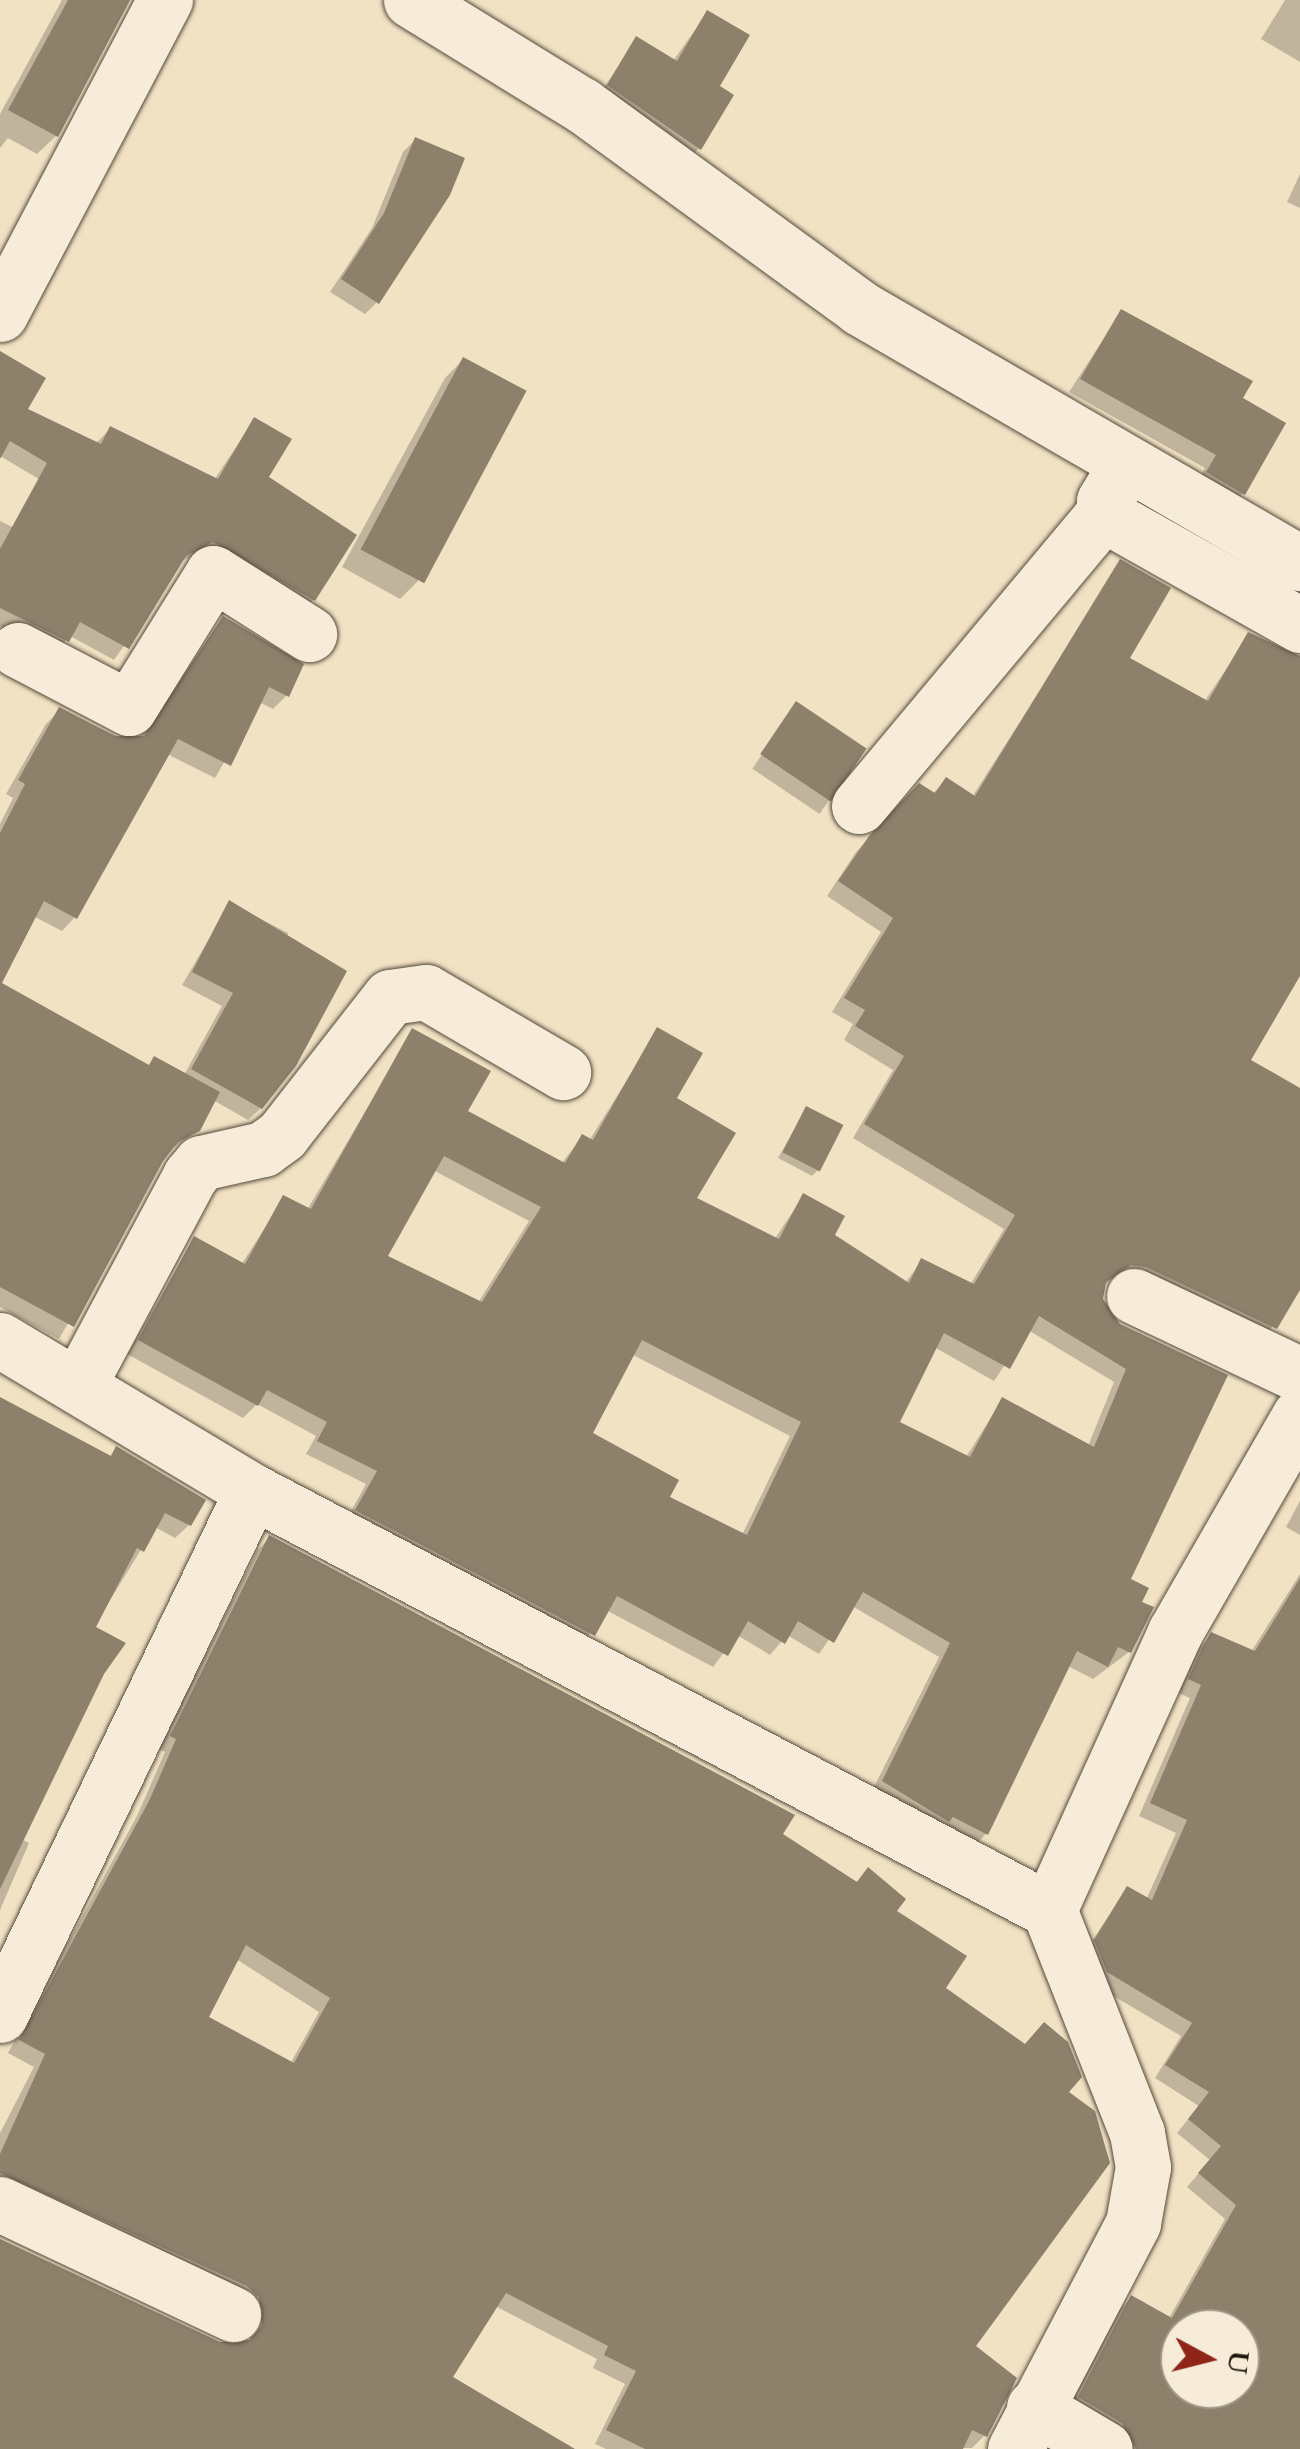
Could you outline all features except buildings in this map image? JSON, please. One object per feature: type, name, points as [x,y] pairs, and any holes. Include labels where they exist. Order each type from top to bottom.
[{"type":"street","points":[[0,314],[164,0]]},
{"type":"street","points":[[411,0],[582,104],[1114,488],[1202,539],[1300,625]]},
{"type":"street","points":[[859,806],[1114,488]]},
{"type":"street","points":[[1202,539],[1300,562]]},
{"type":"street","points":[[6,658],[129,708],[213,573],[309,634]]},
{"type":"street","points":[[78,1386],[190,1176],[202,1163],[263,1148],[282,1136],[390,998],[404,990],[426,992],[563,1072]]},
{"type":"street","points":[[1134,1296],[1300,1375]]},
{"type":"street","points":[[0,1340],[252,1491],[1049,1910],[1138,2133],[1144,2167],[1133,2223],[1025,2428],[1105,2449]]},
{"type":"street","points":[[1049,1910],[1175,1632],[1300,1415]]},
{"type":"street","points":[[0,2015],[252,1491]]},
{"type":"street","points":[[0,2204],[233,2314]]}]
